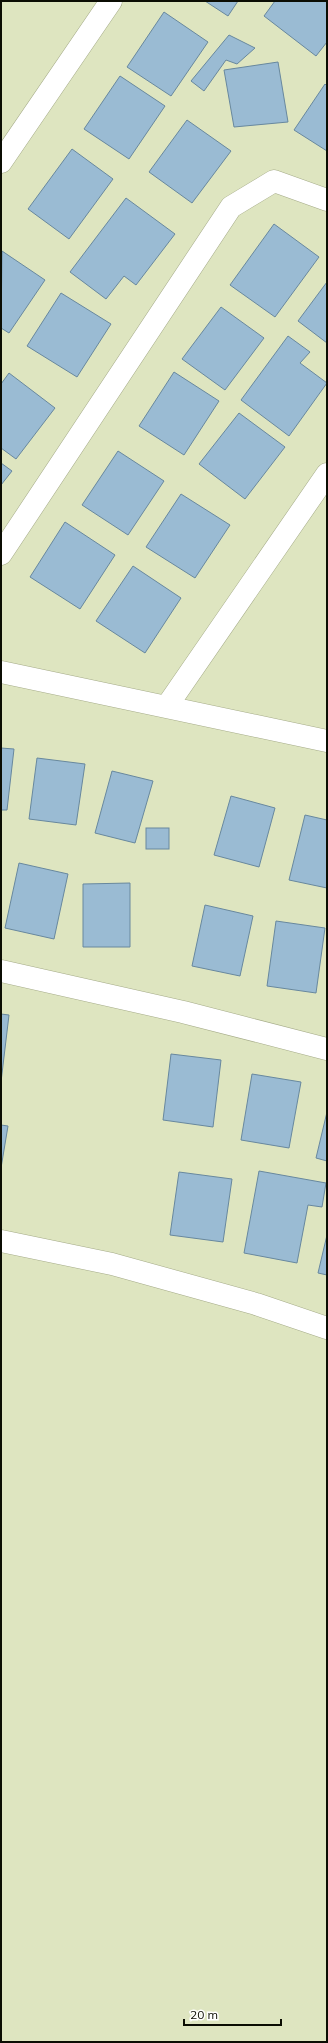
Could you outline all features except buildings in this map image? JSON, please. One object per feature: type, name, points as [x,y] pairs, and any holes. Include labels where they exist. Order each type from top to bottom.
[{"type":"street","points":[[1,162],[112,1]]},
{"type":"street","points":[[1,554],[231,207],[274,181],[327,200]]},
{"type":"street","points":[[167,706],[327,474]]},
{"type":"street","points":[[1,672],[327,741]]},
{"type":"street","points":[[1,971],[183,1012],[327,1049]]},
{"type":"street","points":[[1,1241],[112,1264],[256,1304],[327,1328]]}]
